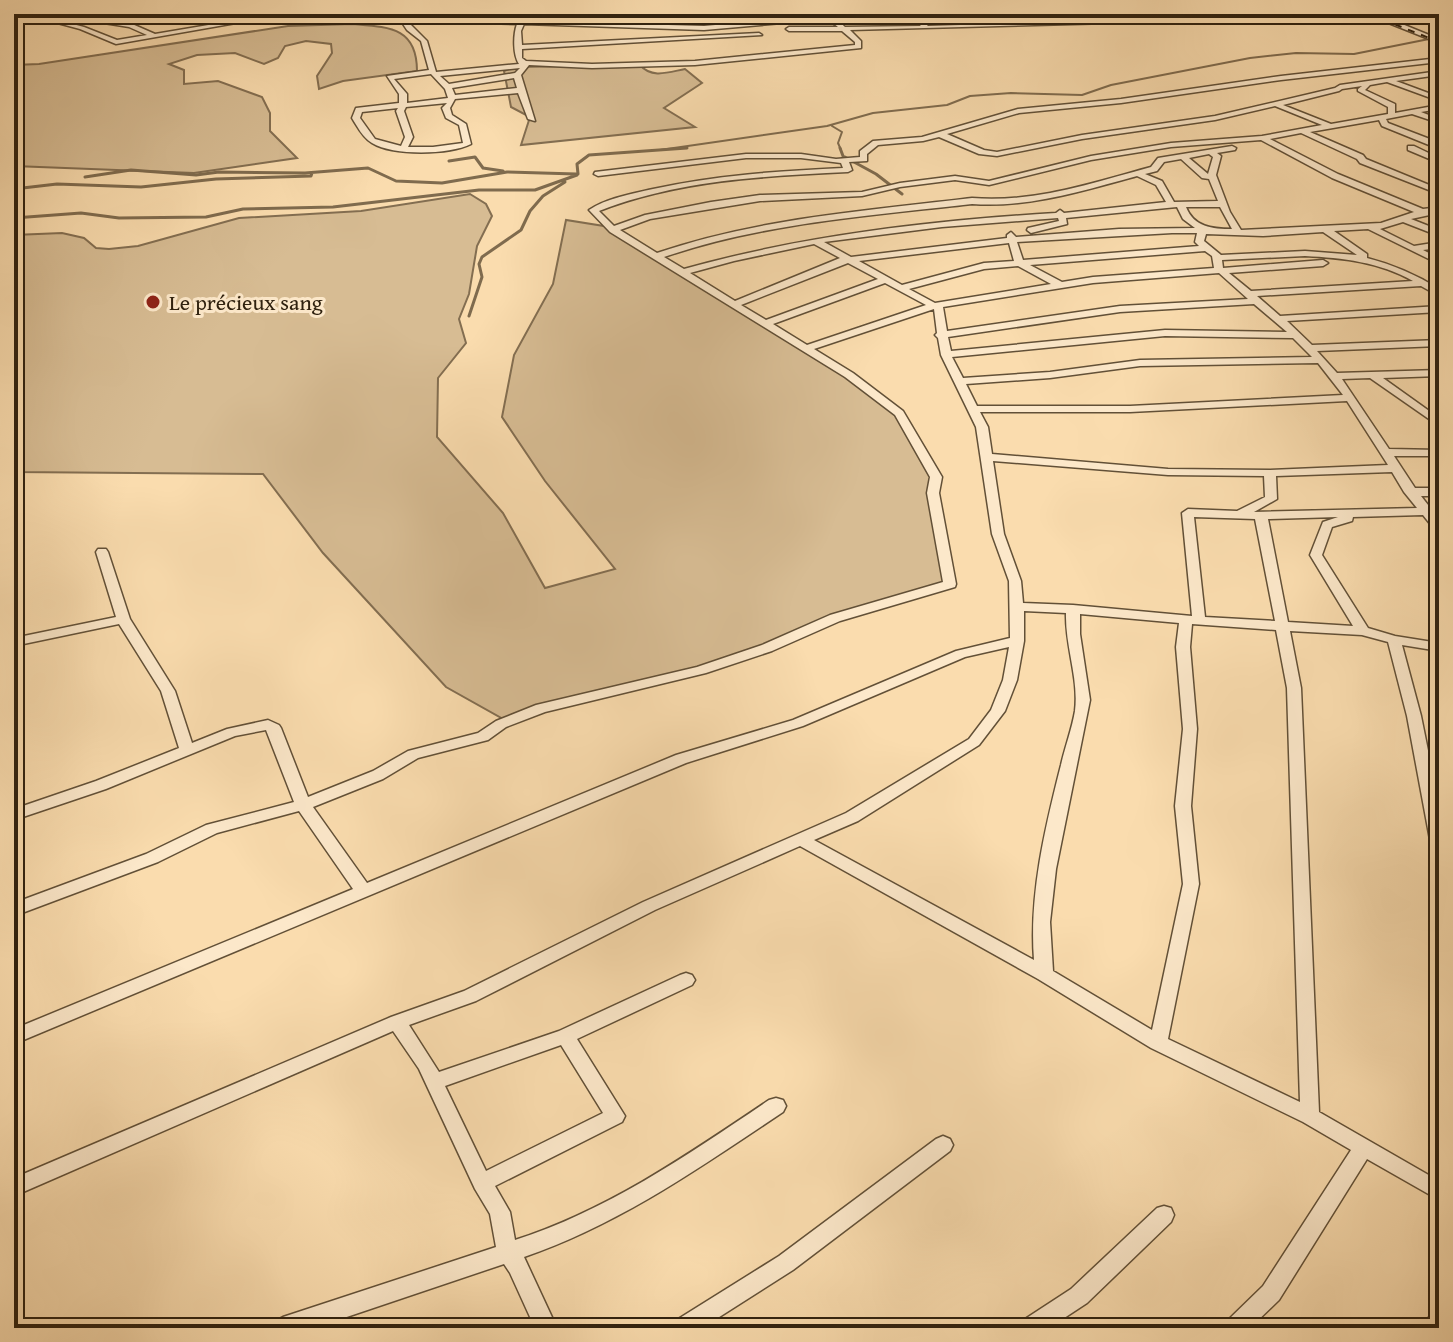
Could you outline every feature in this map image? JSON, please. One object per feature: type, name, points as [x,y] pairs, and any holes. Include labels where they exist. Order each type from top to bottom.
[{"type":"street","points":[[27,14],[82,28],[116,42],[282,15]]},
{"type":"street","points":[[56,22],[88,14]]},
{"type":"street","points":[[82,28],[128,14]]},
{"type":"street","points":[[147,14],[207,14]]},
{"type":"street","points":[[234,14],[436,17],[469,22],[563,18],[724,27],[758,32]]},
{"type":"street","points":[[469,22],[477,14]]},
{"type":"street","points":[[621,16],[752,14]]},
{"type":"street","points":[[724,27],[814,16],[863,14]]},
{"type":"street","points":[[910,14],[924,26],[976,20],[992,14]]},
{"type":"street","points":[[1034,26],[1028,23],[1060,14]]},
{"type":"street","points":[[521,47],[706,38],[758,32],[1373,14],[1439,41]]},
{"type":"street","points":[[1390,21],[1439,15]]},
{"type":"street","points":[[406,16],[406,27],[424,41],[434,73],[446,87],[451,100]]},
{"type":"street","points":[[404,148],[409,137],[400,111],[403,94],[389,76],[524,64],[718,61],[858,48],[858,41],[830,17]]},
{"type":"street","points":[[523,18],[518,31],[521,47],[519,60],[524,64]]},
{"type":"street","points":[[106,22],[130,25],[153,35]]},
{"type":"street","points":[[758,32],[768,23]]},
{"type":"street","points":[[205,27],[215,32]]},
{"type":"street","points":[[706,38],[718,61]]},
{"type":"street","points":[[644,41],[654,64]]},
{"type":"street","points":[[598,174],[740,157],[793,155],[849,161],[864,159],[863,153],[876,143],[923,139],[1018,111],[1121,101],[1291,76],[1439,60]]},
{"type":"street","points":[[446,87],[517,75],[524,64]]},
{"type":"street","points":[[939,134],[982,152],[997,154],[1277,105],[1337,90],[1338,87],[1437,73]]},
{"type":"street","points":[[1433,84],[1423,78],[1437,73]]},
{"type":"street","points":[[517,75],[532,119]]},
{"type":"street","points":[[1389,81],[1439,99]]},
{"type":"street","points":[[1375,83],[1360,90],[1392,106],[1385,124],[1436,142]]},
{"type":"street","points":[[451,100],[446,108],[449,116],[462,124],[467,142],[449,147],[404,148],[372,141],[356,118],[359,110],[522,90]]},
{"type":"street","points":[[1277,105],[1330,126]]},
{"type":"street","points":[[656,257],[724,235],[780,224],[972,201],[989,205],[1010,202],[1156,168],[1161,160],[1439,107]]},
{"type":"street","points":[[1412,112],[1439,121]]},
{"type":"street","points":[[1302,131],[1360,157],[1361,161],[1439,192]]},
{"type":"street","points":[[613,230],[648,217],[722,203],[760,198],[862,194],[891,186],[955,178],[989,183],[1060,165],[1150,148],[1265,141],[1335,176],[1422,212]]},
{"type":"street","points":[[1436,142],[1411,148],[1439,161]]},
{"type":"street","points":[[1211,152],[1217,156],[1213,177],[1222,204],[1238,232]]},
{"type":"street","points":[[1182,156],[1205,176],[1213,177]]},
{"type":"street","points":[[14,910],[152,858],[212,829],[303,805],[378,775],[413,754],[483,737],[501,724],[541,708],[701,670],[767,648],[835,618],[950,584],[933,493],[936,477],[899,413],[807,348],[613,230],[594,211],[595,208],[676,186],[759,174],[848,170],[849,161]]},
{"type":"street","points":[[1137,173],[1140,177],[1159,183],[1186,217],[1203,230]]},
{"type":"street","points":[[681,273],[740,255],[952,222],[1060,213],[1105,213],[1176,204],[1222,204]]},
{"type":"street","points":[[735,304],[840,261],[1010,240],[1151,230],[1238,232],[1382,226],[1422,212],[1439,210]]},
{"type":"street","points":[[1058,284],[1019,263],[1010,240],[1012,234],[1064,222],[1060,213]]},
{"type":"street","points":[[1401,218],[1439,233]]},
{"type":"street","points":[[1368,226],[1439,261]]},
{"type":"street","points":[[1324,229],[1367,258]]},
{"type":"street","points":[[1203,230],[1199,242],[1216,258],[1219,269],[1279,319],[1335,376],[1410,492],[1439,527]]},
{"type":"street","points":[[817,242],[936,306]]},
{"type":"street","points":[[1413,249],[1439,245]]},
{"type":"street","points":[[901,288],[976,267],[1208,248]]},
{"type":"street","points":[[1216,258],[1336,253],[1397,267],[1439,293]]},
{"type":"street","points":[[807,348],[936,306],[1058,284],[1323,263]]},
{"type":"street","points":[[767,323],[885,280]]},
{"type":"street","points":[[940,335],[1120,309],[1425,283]]},
{"type":"street","points":[[14,1187],[397,1022],[470,996],[649,906],[852,817],[974,742],[998,711],[1010,680],[1017,641],[1015,581],[998,534],[990,494],[989,457],[975,409],[946,355],[936,306]]},
{"type":"street","points":[[1279,319],[1439,309]]},
{"type":"street","points":[[946,355],[1165,333],[1296,335]]},
{"type":"street","points":[[1309,348],[1439,343]]},
{"type":"street","points":[[961,381],[1050,375],[1140,363],[1318,360]]},
{"type":"street","points":[[1335,376],[1438,374]]},
{"type":"street","points":[[1374,376],[1439,423]]},
{"type":"street","points":[[975,409],[1130,409],[1349,398]]},
{"type":"street","points":[[1385,452],[1439,453]]},
{"type":"street","points":[[989,457],[1168,472],[1270,473],[1394,468]]},
{"type":"street","points":[[1239,515],[1271,499],[1270,473]]},
{"type":"street","points":[[1410,492],[1439,492]]},
{"type":"street","points":[[1158,1043],[1191,884],[1183,806],[1190,729],[1183,647],[1193,620],[1193,542],[1186,515],[1425,511]]},
{"type":"street","points":[[1363,631],[1316,555],[1327,525],[1364,513]]},
{"type":"street","points":[[1261,516],[1294,688],[1310,1116]]},
{"type":"street","points":[[102,552],[123,619],[168,691],[187,750]]},
{"type":"street","points":[[1017,607],[1363,631],[1394,640],[1439,647]]},
{"type":"street","points":[[1044,974],[1040,943],[1042,912],[1058,813],[1083,699],[1072,639],[1073,609]]},
{"type":"street","points":[[14,642],[123,619]]},
{"type":"street","points":[[1394,640],[1414,716],[1439,845]]},
{"type":"street","points":[[14,1037],[681,759],[798,723],[961,654],[1017,641]]},
{"type":"street","points":[[14,815],[101,785],[232,732],[268,725],[274,728],[303,805],[364,892]]},
{"type":"street","points":[[803,841],[1044,974],[1158,1043],[1310,1116],[1439,1191]]},
{"type":"street","points":[[434,1082],[565,1036],[686,980]]},
{"type":"street","points":[[397,1022],[434,1082],[482,1183],[500,1212],[507,1251],[518,1266],[546,1328]]},
{"type":"street","points":[[482,1183],[615,1116],[565,1036]]},
{"type":"street","points":[[283,1328],[589,1221],[682,1169],[776,1106]]},
{"type":"street","points":[[683,1328],[786,1263],[943,1145]]},
{"type":"street","points":[[1235,1328],[1271,1293],[1365,1146]]},
{"type":"street","points":[[1030,1328],[1079,1296],[1164,1215]]},
{"type":"street","points":[[1433,1328],[1439,1321]]},
{"type":"shaded area","points":[[288,26],[378,26],[398,32],[412,46],[417,71],[343,81],[319,89],[317,76],[332,53],[331,44],[306,41],[285,46],[278,58],[264,64],[235,53],[197,55],[169,64],[184,70],[184,84],[218,81],[262,97],[270,113],[270,131],[297,158],[194,173],[14,166],[14,65],[39,64]]},
{"type":"shaded area","points":[[640,65],[655,73],[685,69],[702,83],[664,108],[695,127],[521,145],[530,117],[511,107],[504,71],[514,67]]},
{"type":"shaded area","points":[[470,194],[486,204],[492,216],[477,246],[469,294],[459,319],[466,343],[438,378],[437,437],[503,513],[545,588],[615,569],[545,481],[502,417],[514,355],[553,284],[566,220],[610,227],[822,361],[890,408],[919,445],[935,490],[949,583],[824,625],[684,678],[532,713],[512,724],[446,687],[323,553],[263,474],[14,472],[14,235],[62,233],[84,238],[96,248],[109,249],[138,246],[239,218],[361,211]]},
{"type":"waterway","points":[[661,150],[827,126],[873,113],[947,105],[970,96],[1011,93],[1082,95],[1111,85],[1250,58],[1296,53],[1354,54],[1439,37]]},
{"type":"waterway","points":[[832,126],[842,132],[838,143],[841,150]]},
{"type":"waterway","points":[[661,150],[687,148]]},
{"type":"waterway","points":[[840,148],[843,156],[876,174],[902,194]]},
{"type":"waterway","points":[[578,174],[577,164],[589,155],[661,150]]},
{"type":"waterway","points":[[449,161],[475,157],[483,168],[503,171]]},
{"type":"waterway","points":[[85,177],[131,170],[196,175],[219,172],[305,173],[368,168],[396,181],[442,183],[507,172],[576,174]]},
{"type":"waterway","points":[[14,189],[57,184],[141,187],[216,179],[311,176],[312,173]]},
{"type":"waterway","points":[[14,218],[81,213],[119,218],[206,217],[243,209],[333,207],[479,190],[535,190],[577,175]]},
{"type":"waterway","points":[[469,316],[482,277],[479,264],[482,257],[521,230],[530,211],[543,196],[565,182]]},
{"type":"railway","points":[[1369,14],[1439,42]]},
{"type":"place","name":"Le précieux sang","points":[[153,302]]}]
